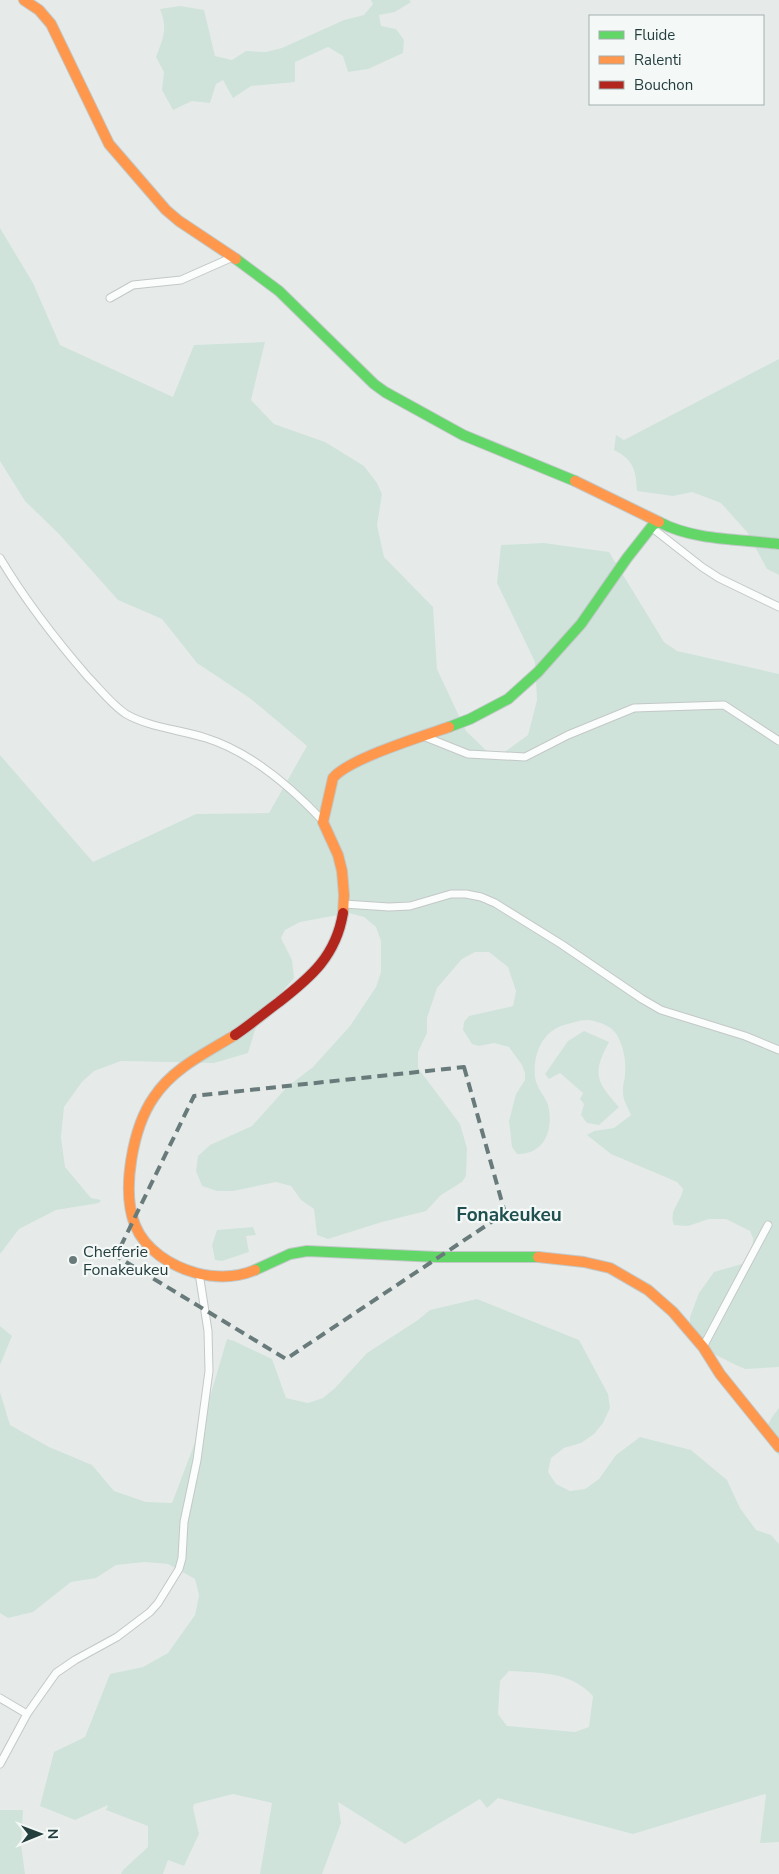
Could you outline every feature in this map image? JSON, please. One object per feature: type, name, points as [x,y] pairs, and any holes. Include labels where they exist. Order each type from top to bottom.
[{"type":"street","points":[[24,0],[39,10],[51,24],[67,54],[105,138],[113,150],[173,216],[233,257],[286,297],[363,375],[385,392],[463,435],[592,488],[655,524],[702,567],[779,607]]},
{"type":"street","points":[[110,298],[133,285],[181,280],[233,257]]},
{"type":"street","points":[[655,524],[696,534],[779,544]]},
{"type":"street","points":[[323,821],[333,778],[336,773],[370,756],[470,720],[508,699],[538,672],[581,624],[627,558],[655,524]]},
{"type":"street","points":[[0,558],[61,646],[102,692],[125,714],[139,720],[208,738],[264,767],[310,807],[323,821],[339,860],[344,885],[344,904],[336,939],[320,966],[293,992],[238,1032],[182,1068],[166,1082],[158,1091],[139,1126],[131,1164],[130,1191],[133,1219],[142,1238],[162,1258],[173,1265],[199,1273],[229,1276],[241,1275],[293,1253],[308,1251],[437,1257],[526,1256],[584,1262],[610,1268],[648,1290],[673,1312],[703,1347],[720,1374],[779,1447]]},
{"type":"street","points":[[422,736],[468,754],[525,757],[568,735],[634,708],[724,706],[779,741]]},
{"type":"street","points":[[344,904],[389,907],[410,906],[451,894],[481,897],[495,903],[561,944],[661,1010],[745,1036],[779,1050]]},
{"type":"street","points":[[703,1347],[768,1225]]},
{"type":"street","points":[[0,1764],[27,1714],[56,1673],[75,1660],[117,1637],[150,1612],[158,1603],[178,1569],[182,1558],[184,1522],[197,1460],[209,1371],[208,1330],[199,1273]]},
{"type":"street","points":[[0,1698],[27,1714]]},
{"type":"highlighted area","points":[[464,1067],[505,1213],[286,1359],[116,1256],[194,1096]]},
{"type":"green space","points":[[371,0],[409,0],[411,2],[395,12],[379,15],[381,26],[396,29],[404,40],[403,53],[368,69],[348,72],[343,56],[328,47],[295,62],[295,82],[251,86],[233,98],[223,80],[216,84],[210,103],[192,101],[173,110],[162,90],[164,72],[156,57],[164,28],[160,9],[180,6],[204,10],[215,56],[232,60],[246,51],[266,52],[282,48],[344,20],[364,15],[373,4]]},
{"type":"green space","points":[[0,228],[33,283],[60,345],[173,397],[194,345],[265,342],[251,400],[274,424],[325,442],[364,466],[377,483],[382,494],[377,525],[384,557],[433,607],[437,669],[466,731],[495,759],[528,735],[537,700],[535,662],[497,583],[501,545],[544,543],[609,552],[664,642],[677,651],[779,674],[779,1367],[745,1369],[738,1366],[708,1351],[690,1325],[690,1317],[699,1293],[714,1272],[752,1261],[753,1238],[750,1231],[726,1219],[709,1219],[688,1226],[674,1225],[674,1211],[683,1189],[677,1182],[611,1154],[587,1135],[594,1131],[614,1128],[631,1115],[623,1096],[625,1060],[623,1051],[618,1037],[611,1028],[594,1021],[582,1020],[556,1028],[544,1039],[535,1061],[535,1077],[548,1105],[550,1123],[548,1131],[541,1145],[534,1150],[517,1154],[512,1147],[509,1121],[516,1094],[525,1080],[522,1065],[509,1047],[494,1043],[479,1046],[472,1044],[463,1030],[464,1022],[469,1016],[513,1006],[516,991],[508,967],[489,952],[475,952],[462,959],[437,988],[427,1018],[427,1033],[418,1052],[418,1068],[460,1124],[467,1148],[466,1176],[462,1182],[441,1195],[426,1211],[382,1222],[328,1239],[317,1235],[314,1209],[301,1200],[291,1186],[276,1182],[233,1191],[217,1191],[202,1186],[196,1171],[198,1156],[210,1145],[252,1126],[287,1087],[313,1067],[350,1026],[376,987],[381,972],[381,941],[376,927],[364,917],[349,913],[300,922],[285,930],[281,938],[292,960],[294,978],[262,1015],[248,1053],[214,1063],[121,1061],[94,1071],[82,1082],[64,1107],[61,1137],[65,1167],[91,1198],[101,1200],[99,1203],[56,1210],[19,1229],[0,1254],[0,755],[93,862],[196,814],[269,813],[307,746],[251,699],[197,663],[162,619],[118,600],[59,534],[25,501],[0,461]]},
{"type":"green space","points":[[779,359],[779,575],[767,569],[747,532],[721,503],[692,492],[673,496],[637,491],[633,467],[626,458],[614,450],[616,435],[624,440]]},
{"type":"green space","points":[[584,1031],[609,1042],[600,1062],[599,1077],[605,1091],[619,1107],[599,1125],[587,1123],[581,1115],[584,1104],[580,1099],[583,1093],[560,1073],[549,1079],[545,1074],[568,1041]]},
{"type":"green space","points":[[253,1227],[256,1235],[246,1236],[249,1252],[222,1261],[215,1260],[212,1245],[217,1230]]},
{"type":"green space","points":[[477,1299],[579,1340],[608,1394],[610,1408],[603,1423],[594,1434],[581,1443],[564,1448],[551,1458],[548,1472],[556,1484],[570,1491],[585,1489],[599,1479],[616,1455],[640,1437],[691,1450],[727,1480],[740,1508],[756,1530],[771,1535],[779,1544],[779,1842],[760,1843],[765,1794],[633,1834],[498,1798],[487,1808],[480,1799],[405,1844],[338,1802],[341,1823],[322,1874],[260,1874],[272,1803],[233,1794],[194,1804],[193,1808],[199,1834],[184,1866],[168,1860],[163,1874],[121,1874],[148,1847],[148,1826],[106,1810],[108,1805],[75,1820],[40,1806],[54,1752],[85,1737],[110,1674],[143,1667],[168,1653],[195,1615],[199,1595],[195,1579],[168,1564],[145,1562],[116,1565],[96,1578],[71,1582],[33,1612],[8,1618],[0,1613],[0,1392],[10,1425],[49,1447],[92,1465],[114,1491],[146,1502],[172,1503],[202,1424],[227,1339],[272,1359],[286,1398],[308,1403],[323,1398],[335,1388],[367,1353],[430,1310]],"holes":[[[509,1671],[554,1675],[574,1682],[584,1688],[593,1696],[589,1727],[575,1732],[507,1726],[498,1714],[500,1681]]]},
{"type":"green space","points":[[0,1326],[12,1336],[0,1365]]},
{"type":"green space","points":[[779,1408],[779,1456],[770,1442],[767,1432],[770,1421]]},
{"type":"green space","points":[[0,1810],[23,1810],[21,1844],[25,1874],[0,1874]]},
{"type":"traffic: fast","points":[[236,259],[279,291],[374,384],[385,392],[463,435],[575,481]]},
{"type":"traffic: fast","points":[[449,727],[470,719],[508,699],[538,672],[581,624],[627,558],[653,525],[659,522],[687,533],[703,536],[779,544]]},
{"type":"traffic: fast","points":[[255,1270],[290,1254],[307,1251],[437,1257],[538,1257]]},
{"type":"traffic: slow","points":[[24,0],[39,10],[51,24],[109,144],[166,210],[179,221],[236,259]]},
{"type":"traffic: slow","points":[[575,481],[659,522]]},
{"type":"traffic: slow","points":[[343,913],[342,871],[338,855],[323,822],[333,778],[354,763],[369,756],[449,727]]},
{"type":"traffic: slow","points":[[235,1035],[180,1069],[154,1097],[140,1125],[135,1141],[131,1159],[129,1194],[131,1211],[139,1234],[152,1249],[168,1261],[187,1270],[211,1276],[233,1276],[255,1270]]},
{"type":"traffic: slow","points":[[538,1257],[584,1262],[610,1268],[648,1290],[673,1312],[703,1347],[720,1374],[779,1447]]},
{"type":"traffic: jam","points":[[235,1035],[302,984],[320,964],[335,942],[343,913]]},
{"type":"place","name":"Chefferie Fonakeukeu","points":[[73,1260]]},
{"type":"district","name":"Fonakeukeu","points":[[509,1214]]}]
